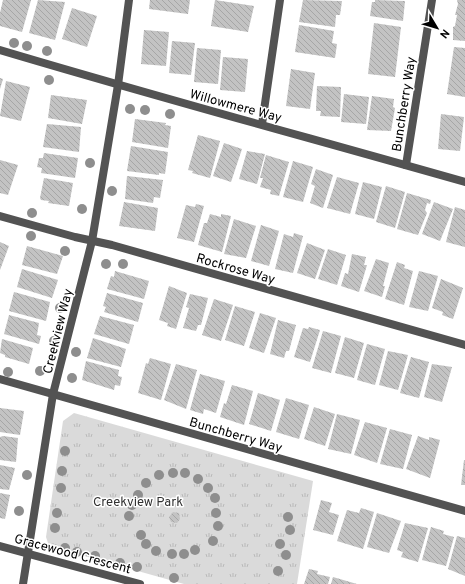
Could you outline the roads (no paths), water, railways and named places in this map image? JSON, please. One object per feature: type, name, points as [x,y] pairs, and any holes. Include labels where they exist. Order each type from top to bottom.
[{"type":"street","name":"Creekview Way","points":[[24,584],[53,394],[92,241],[118,85],[129,0]]},
{"type":"street","points":[[262,124],[280,0]]},
{"type":"street","name":"Bunchberry Way","points":[[406,165],[432,0]]},
{"type":"street","name":"Willowmere Way","points":[[0,50],[118,85],[262,124],[465,182]]},
{"type":"street","name":"Rockrose Way","points":[[0,216],[112,245],[465,345]]},
{"type":"street","name":"Bunchberry Way","points":[[0,379],[465,511]]},
{"type":"street","name":"Gracewood Crescent","points":[[0,546],[140,584]]},
{"type":"park label","name":"Creekview Park","points":[[138,501]]}]
